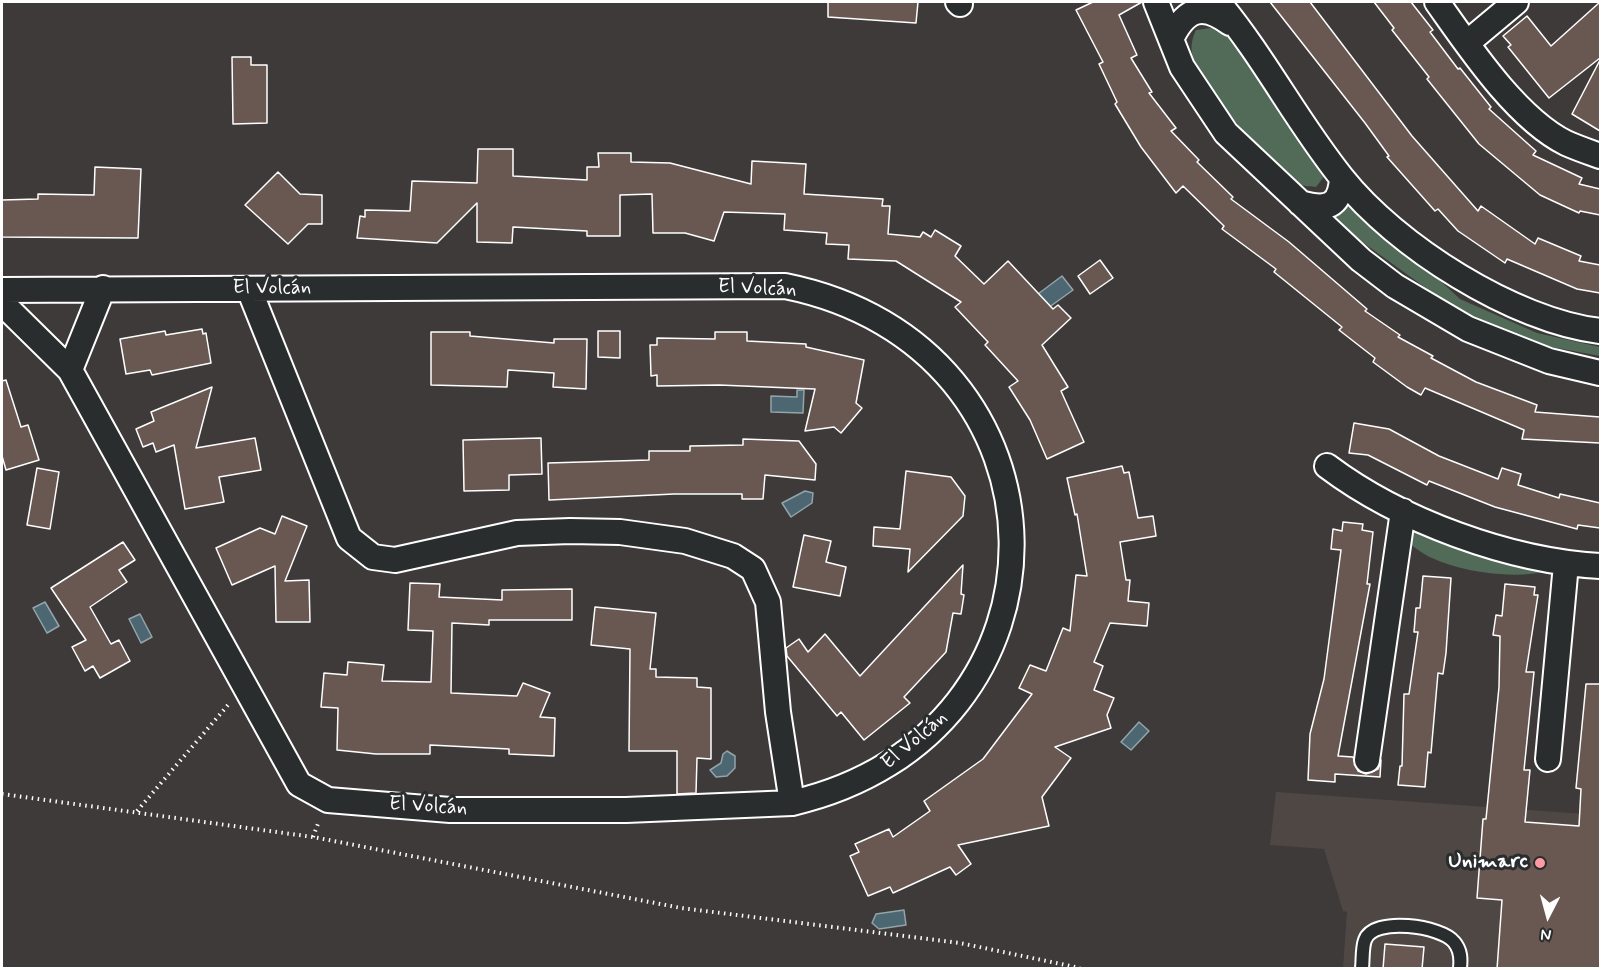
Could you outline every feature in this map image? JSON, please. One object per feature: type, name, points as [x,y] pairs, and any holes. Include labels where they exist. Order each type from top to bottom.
[{"type":"street","points":[[1156,2],[1182,67],[1226,133],[1361,260],[1430,308],[1508,346],[1550,361],[1600,373]]},
{"type":"street","points":[[1218,2],[1342,178],[1400,234],[1466,280],[1545,316],[1600,331]]},
{"type":"street","points":[[1437,2],[1489,72],[1539,126],[1566,143],[1600,156]]},
{"type":"street","points":[[1467,43],[1516,2]]},
{"type":"street","points":[[1171,39],[1180,21],[1204,9],[1214,12],[1237,28]]},
{"type":"street","points":[[1300,203],[1321,208],[1333,203],[1341,193],[1342,178]]},
{"type":"street","name":"El Volcán","points":[[2,290],[785,286],[815,292],[863,310],[899,331],[923,350],[964,396],[989,440],[1003,479],[1009,509],[1011,560],[1005,601],[997,631],[985,660],[964,695],[930,734],[906,754],[852,785],[792,803],[530,812],[450,810],[328,800],[299,784],[70,370],[2,303]]},
{"type":"street","points":[[70,370],[103,288]]},
{"type":"street","points":[[249,289],[349,538],[373,557],[395,560],[518,533],[621,532],[685,541],[733,556],[753,569],[768,602],[778,712],[792,803]]},
{"type":"street","points":[[1327,466],[1357,487],[1403,511],[1472,538],[1566,564],[1600,566]]},
{"type":"street","points":[[1367,760],[1403,511]]},
{"type":"street","points":[[1548,759],[1566,564]]},
{"type":"lane","points":[[1362,969],[1365,940],[1377,928],[1390,925],[1447,936],[1459,949],[1460,969]]},
{"type":"path","points":[[137,811],[245,686]]},
{"type":"path","points":[[2,794],[313,837],[681,908],[960,943],[1080,969]]},
{"type":"shaded area","points":[[1276,792],[1600,815],[1600,968],[1343,968],[1347,912],[1343,911],[1324,849],[1270,845]]},
{"type":"green space","points":[[1211,28],[1232,37],[1326,174],[1316,187],[1302,185],[1275,164],[1240,127],[1210,87],[1193,57],[1192,46],[1196,30]]},
{"type":"green space","points":[[1339,188],[1460,299],[1537,333],[1600,347],[1600,356],[1536,344],[1455,309],[1318,210]]},
{"type":"green space","points":[[1412,528],[1552,570],[1507,575],[1460,568],[1429,557],[1408,543]]},
{"type":"water","points":[[1062,276],[1073,290],[1048,308],[1038,294]]},
{"type":"water","points":[[797,390],[804,390],[803,413],[771,412],[771,396],[797,397]]},
{"type":"water","points":[[805,491],[813,493],[812,503],[791,517],[782,503]]},
{"type":"water","points":[[45,602],[59,626],[47,633],[33,608]]},
{"type":"water","points":[[140,614],[152,637],[141,643],[129,619]]},
{"type":"water","points":[[1139,722],[1149,731],[1131,750],[1121,742]]},
{"type":"water","points":[[727,751],[735,756],[735,768],[727,776],[716,777],[710,770],[721,763],[723,754]]},
{"type":"water","points":[[904,910],[906,925],[879,929],[872,923],[876,914]]},
{"type":"building","points":[[828,2],[918,2],[916,23],[828,17]]},
{"type":"building","points":[[1093,2],[1142,2],[1119,15],[1137,55],[1131,58],[1152,92],[1149,93],[1176,128],[1171,131],[1199,160],[1197,162],[1233,197],[1231,199],[1289,242],[1367,309],[1365,311],[1400,335],[1398,337],[1476,382],[1537,405],[1535,412],[1600,417],[1600,443],[1522,439],[1524,430],[1425,388],[1421,395],[1407,387],[1373,362],[1375,358],[1339,330],[1342,327],[1274,272],[1276,269],[1222,229],[1224,226],[1183,186],[1176,193],[1141,147],[1115,104],[1117,102],[1099,64],[1103,62],[1076,10]]},
{"type":"building","points":[[1270,2],[1310,2],[1412,136],[1478,211],[1481,206],[1535,244],[1538,238],[1581,256],[1579,261],[1600,265],[1600,293],[1577,289],[1507,259],[1505,263],[1458,231],[1438,209],[1435,211],[1387,157],[1389,156],[1365,123]]},
{"type":"building","points":[[1374,2],[1411,2],[1433,30],[1430,32],[1458,69],[1460,68],[1491,107],[1489,109],[1536,151],[1533,155],[1582,178],[1579,184],[1600,189],[1600,215],[1580,211],[1579,213],[1540,195],[1479,144],[1427,79],[1429,77],[1392,30],[1394,28]]},
{"type":"building","points":[[1600,2],[1600,58],[1549,98],[1508,47],[1511,45],[1503,36],[1527,16],[1551,46]]},
{"type":"building","points":[[232,57],[251,57],[251,65],[267,65],[267,123],[233,124]]},
{"type":"building","points":[[1600,60],[1600,131],[1572,114]]},
{"type":"building","points":[[478,149],[513,149],[513,176],[587,180],[587,167],[599,167],[598,153],[631,153],[631,162],[670,163],[751,184],[752,161],[806,164],[804,194],[883,199],[882,206],[890,206],[888,234],[920,237],[923,232],[931,237],[935,230],[961,246],[955,256],[984,284],[1008,261],[1053,309],[1058,305],[1071,318],[1042,345],[1068,387],[1061,391],[1084,442],[1047,459],[1030,420],[1009,387],[1018,381],[985,345],[988,342],[955,307],[961,302],[896,261],[848,259],[849,245],[826,244],[827,233],[784,230],[785,214],[724,212],[714,241],[685,233],[653,233],[652,194],[620,195],[620,236],[587,236],[587,231],[513,227],[512,243],[477,242],[477,203],[437,243],[357,238],[360,216],[365,217],[365,210],[410,211],[412,181],[477,183]]},
{"type":"building","points":[[95,167],[141,169],[138,238],[2,237],[2,200],[38,199],[38,194],[94,195]]},
{"type":"building","points":[[278,172],[300,194],[322,195],[322,224],[308,224],[288,244],[245,205]]},
{"type":"building","points":[[1100,260],[1113,278],[1090,294],[1078,276]]},
{"type":"building","points":[[202,329],[203,334],[206,333],[211,363],[152,375],[150,370],[126,374],[120,339],[165,331],[166,335]]},
{"type":"building","points":[[598,331],[620,331],[620,358],[598,357]]},
{"type":"building","points":[[431,332],[470,332],[470,336],[554,343],[554,339],[587,339],[586,389],[553,387],[554,373],[508,370],[507,387],[431,385]]},
{"type":"building","points":[[715,332],[747,332],[747,341],[806,344],[806,347],[864,360],[856,403],[862,408],[841,433],[834,427],[805,431],[815,389],[719,385],[657,386],[657,375],[651,376],[650,345],[657,345],[657,338],[715,339]]},
{"type":"building","points":[[6,380],[21,427],[28,425],[39,460],[6,470],[2,456],[2,381]]},
{"type":"building","points":[[212,387],[196,448],[255,438],[261,470],[219,477],[224,502],[185,509],[174,445],[156,452],[153,443],[143,447],[136,429],[154,421],[151,412]]},
{"type":"building","points":[[1354,423],[1389,429],[1439,456],[1498,479],[1502,468],[1521,474],[1518,485],[1559,498],[1560,494],[1600,503],[1600,528],[1578,525],[1577,529],[1495,507],[1429,481],[1427,485],[1368,455],[1349,453]]},
{"type":"building","points":[[541,438],[542,474],[509,475],[509,490],[464,491],[463,440]]},
{"type":"building","points":[[743,439],[799,441],[816,464],[815,480],[765,475],[763,499],[742,499],[742,494],[674,494],[549,500],[548,463],[649,460],[649,451],[690,451],[690,446],[743,445]]},
{"type":"building","points":[[1122,466],[1124,473],[1129,472],[1138,518],[1153,516],[1156,536],[1120,542],[1126,580],[1130,580],[1128,601],[1149,603],[1147,626],[1110,623],[1094,662],[1103,666],[1094,690],[1114,698],[1107,715],[1111,728],[1055,747],[1071,758],[1042,797],[1049,826],[958,845],[971,864],[956,875],[950,867],[893,893],[890,887],[868,896],[850,856],[859,852],[855,844],[889,829],[893,837],[930,811],[924,801],[983,759],[1032,694],[1019,688],[1030,665],[1046,671],[1063,628],[1070,631],[1076,575],[1087,576],[1077,514],[1075,515],[1067,478]]},
{"type":"building","points":[[37,468],[59,472],[50,529],[27,525]]},
{"type":"building","points":[[906,471],[951,477],[965,496],[963,516],[908,572],[910,549],[873,546],[874,527],[900,529]]},
{"type":"building","points":[[282,516],[307,526],[285,581],[309,580],[310,622],[276,622],[275,566],[232,585],[216,548],[260,528],[275,534]]},
{"type":"building","points":[[1343,522],[1363,524],[1362,530],[1373,532],[1367,584],[1370,584],[1338,756],[1353,757],[1358,771],[1366,774],[1378,769],[1381,760],[1380,777],[1335,774],[1335,782],[1308,780],[1310,734],[1324,679],[1341,550],[1331,549],[1333,529],[1342,531]]},
{"type":"building","points":[[804,535],[831,541],[826,562],[846,567],[840,596],[793,587]]},
{"type":"building","points":[[123,542],[135,560],[119,570],[127,582],[90,607],[111,644],[119,640],[130,661],[100,678],[93,666],[85,671],[72,647],[86,640],[51,588]]},
{"type":"building","points":[[963,565],[961,594],[964,595],[961,614],[953,613],[946,652],[904,697],[910,703],[864,740],[841,712],[837,716],[787,656],[786,648],[799,639],[808,652],[825,634],[860,676]]},
{"type":"building","points":[[1423,576],[1451,578],[1446,653],[1443,674],[1438,673],[1431,753],[1428,752],[1425,787],[1398,785],[1400,766],[1402,766],[1404,694],[1409,694],[1418,632],[1414,632],[1416,608],[1420,608]]},
{"type":"building","points":[[410,583],[440,584],[439,597],[502,600],[502,590],[572,589],[572,620],[489,620],[489,625],[452,623],[451,693],[517,696],[523,683],[550,693],[540,717],[555,718],[554,756],[509,754],[509,749],[430,745],[430,754],[376,754],[337,750],[338,708],[321,707],[324,673],[347,675],[348,662],[384,665],[382,681],[431,682],[433,631],[408,630]]},
{"type":"building","points":[[1505,584],[1535,587],[1534,595],[1538,595],[1526,672],[1534,672],[1524,770],[1530,770],[1525,822],[1579,826],[1581,789],[1576,788],[1586,684],[1600,684],[1600,969],[1497,969],[1502,900],[1477,898],[1483,819],[1486,819],[1499,687],[1500,636],[1493,635],[1496,615],[1502,616]]},
{"type":"building","points":[[595,607],[656,613],[650,669],[656,669],[656,677],[697,678],[697,687],[711,688],[711,759],[697,758],[696,793],[677,794],[677,751],[629,751],[630,649],[591,645]]},
{"type":"building","points":[[1385,944],[1424,947],[1422,969],[1383,969]]},
{"type":"place","name":"Unimarc","points":[[1540,863]]}]
